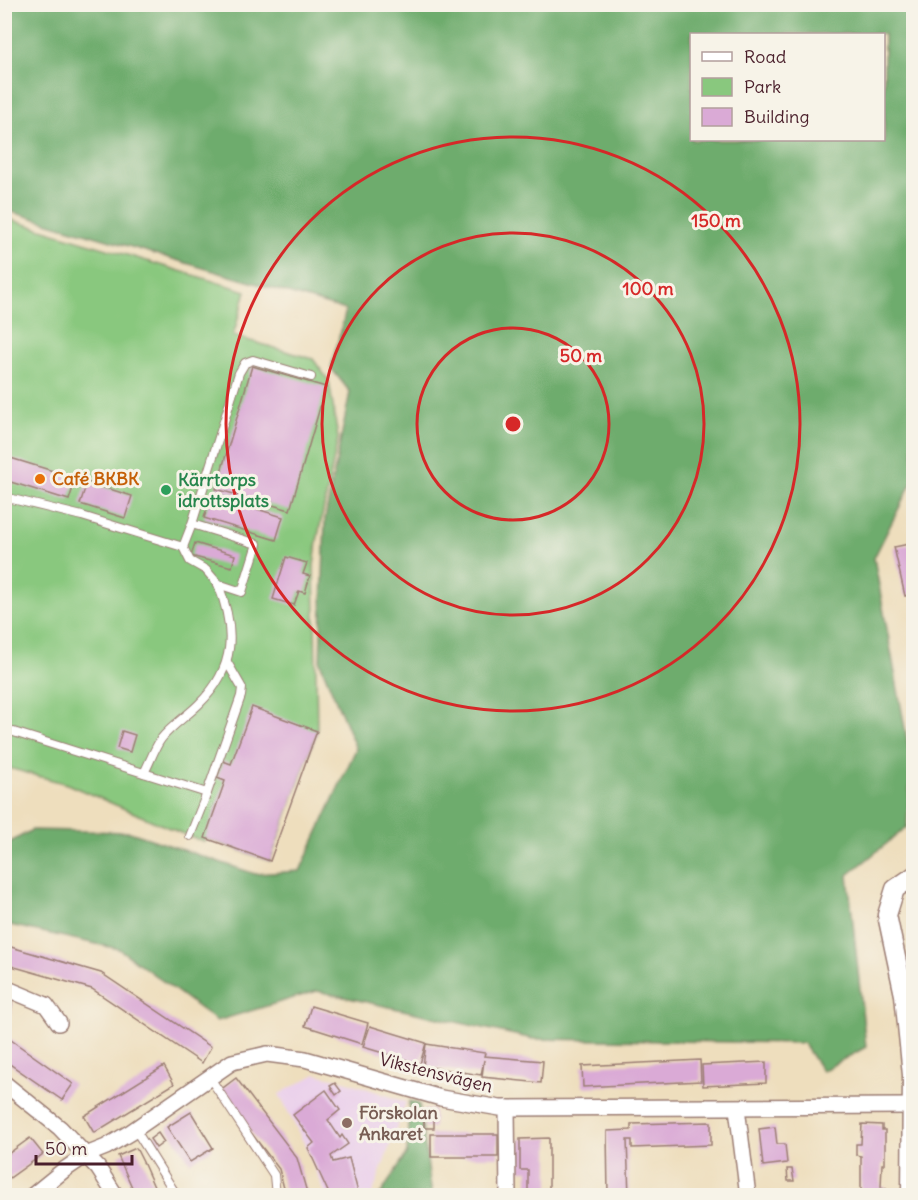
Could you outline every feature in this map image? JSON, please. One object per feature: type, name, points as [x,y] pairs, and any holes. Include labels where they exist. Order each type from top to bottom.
[{"type":"street","points":[[911,1196],[912,1075],[904,994],[887,915],[895,890],[914,876]]},
{"type":"street","points":[[4,991],[10,990],[46,1005],[59,1023]]},
{"type":"street","name":"Vikstensvägen","points":[[32,1196],[55,1176],[86,1155],[106,1147],[135,1129],[232,1062],[267,1054],[305,1059],[441,1098],[507,1108],[912,1106]]},
{"type":"street","points":[[4,1083],[45,1114],[86,1155],[98,1168],[116,1196]]},
{"type":"street","points":[[507,1108],[508,1196]]},
{"type":"street","points":[[737,1108],[748,1196]]},
{"type":"lane","points":[[144,773],[161,740],[202,701],[218,682],[228,662],[231,639],[230,620],[218,585],[206,570],[190,561],[183,546],[239,373],[244,363],[253,360],[311,377]]},
{"type":"lane","points":[[4,497],[82,516],[183,546]]},
{"type":"lane","points":[[192,524],[258,544],[242,592],[218,585]]},
{"type":"lane","points":[[190,836],[241,696],[242,687],[228,662]]},
{"type":"lane","points":[[4,729],[207,793]]},
{"type":"lane","points":[[210,1078],[274,1175],[276,1196]]},
{"type":"lane","points":[[135,1129],[177,1196]]},
{"type":"shaded area","name":"Förskolan Ankaret","points":[[316,1074],[345,1081],[406,1102],[372,1195],[326,1195],[304,1143],[279,1094]]},
{"type":"green space","points":[[5,4],[913,5],[913,480],[874,558],[911,761],[907,827],[848,875],[866,1047],[822,1071],[803,1043],[533,1039],[317,991],[217,1021],[119,949],[5,924],[5,845],[32,830],[130,832],[255,874],[300,871],[356,749],[320,662],[325,519],[350,392],[331,368],[346,310],[5,210]]},
{"type":"green space","name":"Kärrtorps idrottsplats","points":[[5,218],[246,291],[233,336],[313,359],[329,381],[338,438],[314,566],[317,731],[270,861],[205,838],[204,841],[190,837],[67,784],[5,767]]},
{"type":"green space","points":[[409,1101],[419,1104],[432,1195],[380,1195],[407,1153]]},
{"type":"building","points":[[252,366],[326,387],[290,510],[216,489]]},
{"type":"building","points":[[4,456],[76,478],[69,500],[4,480]]},
{"type":"building","points":[[87,482],[132,496],[125,518],[80,504]]},
{"type":"building","points":[[211,495],[283,517],[276,540],[204,518]]},
{"type":"building","points":[[195,543],[235,555],[232,567],[191,556]]},
{"type":"building","points":[[914,543],[914,594],[905,596],[894,547]]},
{"type":"building","points":[[286,557],[307,563],[303,574],[310,576],[305,593],[299,591],[294,605],[273,599]]},
{"type":"building","points":[[252,707],[317,731],[270,861],[205,838],[225,781],[217,778],[223,761],[231,764]]},
{"type":"building","points":[[122,731],[135,735],[130,752],[117,748]]},
{"type":"building","points":[[4,945],[101,973],[211,1047],[202,1063],[92,989],[4,964]]},
{"type":"building","points":[[4,1002],[12,1002],[11,1013],[4,1012]]},
{"type":"building","points":[[311,1006],[368,1023],[362,1044],[305,1026]]},
{"type":"building","points":[[370,1026],[426,1043],[420,1064],[363,1047]]},
{"type":"building","points":[[4,1035],[73,1084],[62,1100],[4,1060]]},
{"type":"building","points":[[426,1044],[485,1053],[484,1056],[543,1061],[541,1083],[482,1077],[484,1060],[481,1075],[423,1066]]},
{"type":"building","points":[[700,1060],[701,1081],[583,1087],[582,1066]]},
{"type":"building","points":[[766,1062],[766,1083],[703,1086],[702,1065]]},
{"type":"building","points":[[164,1066],[174,1084],[94,1133],[84,1116]]},
{"type":"building","points":[[236,1078],[297,1158],[308,1196],[286,1196],[279,1169],[219,1091]]},
{"type":"building","points":[[335,1083],[341,1091],[336,1095],[330,1086]]},
{"type":"building","points":[[326,1090],[340,1110],[328,1120],[340,1138],[342,1135],[348,1144],[331,1156],[333,1162],[349,1158],[359,1196],[330,1196],[308,1148],[314,1143],[293,1115]]},
{"type":"building","points":[[424,1110],[434,1110],[434,1128],[424,1128]]},
{"type":"building","points":[[191,1112],[213,1148],[190,1162],[167,1127]]},
{"type":"building","points":[[711,1122],[711,1145],[632,1148],[632,1140],[627,1140],[629,1196],[608,1196],[607,1131],[631,1130],[631,1124]]},
{"type":"building","points":[[862,1124],[882,1125],[882,1130],[885,1130],[885,1164],[882,1164],[881,1187],[886,1188],[886,1196],[861,1196],[861,1156],[856,1155],[856,1144],[861,1144]]},
{"type":"building","points":[[775,1127],[777,1144],[785,1144],[787,1163],[763,1166],[759,1129]]},
{"type":"building","points":[[158,1133],[164,1142],[156,1148],[150,1139]]},
{"type":"building","points":[[431,1134],[498,1134],[498,1157],[431,1157]]},
{"type":"building","points":[[30,1138],[43,1154],[4,1182],[4,1157]]},
{"type":"building","points":[[549,1138],[549,1196],[528,1196],[528,1170],[520,1170],[520,1139]]},
{"type":"building","points":[[136,1148],[158,1196],[136,1196],[118,1156]]},
{"type":"building","points":[[787,1169],[792,1169],[794,1181],[788,1181]]},
{"type":"place","name":"Café BKBK","points":[[40,479]]},
{"type":"place","name":"Kärrtorps idrottsplats","points":[[166,490]]},
{"type":"place","name":"Förskolan Ankaret","points":[[347,1123]]}]
